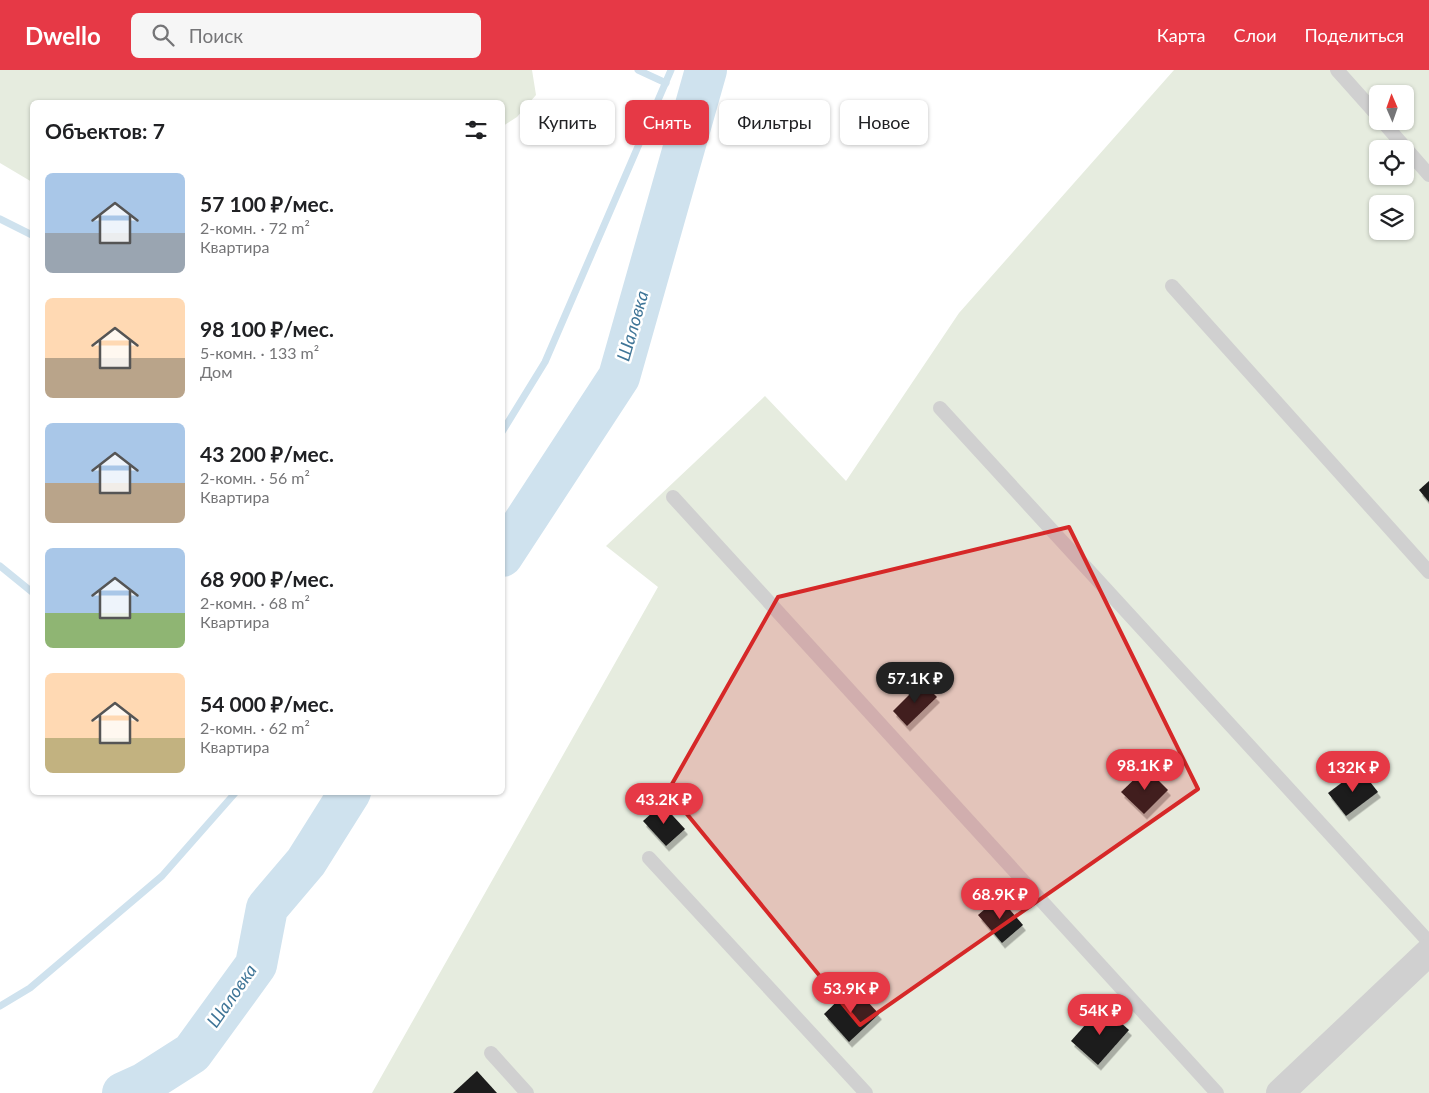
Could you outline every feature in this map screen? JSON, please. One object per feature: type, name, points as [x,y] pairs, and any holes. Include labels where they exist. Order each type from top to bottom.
[{"type":"street","points":[[1280,1093],[1429,952]]},
{"type":"lane","points":[[1337,70],[1369,106]]},
{"type":"lane","points":[[1390,130],[1429,175]]},
{"type":"lane","points":[[1172,286],[1429,572]]},
{"type":"lane","points":[[940,408],[1429,942]]},
{"type":"lane","points":[[673,497],[1217,1093]]},
{"type":"lane","points":[[649,858],[866,1093]]},
{"type":"lane","points":[[491,1053],[527,1093]]},
{"type":"highlighted area","points":[[1069,527],[1198,789],[860,1025],[668,791],[778,597]]},
{"type":"shaded area","points":[[0,70],[532,70],[536,95],[532,100],[520,100],[520,114],[505,125],[505,100],[30,100],[30,181],[0,163]]},
{"type":"shaded area","points":[[1174,70],[1429,70],[1429,1093],[372,1093],[658,587],[606,546],[765,396],[846,481],[959,313]]},
{"type":"building","points":[[1429,481],[1429,502],[1419,490]]},
{"type":"building","points":[[922,682],[937,697],[907,726],[893,711]]},
{"type":"building","points":[[1146,768],[1168,790],[1144,814],[1121,792]]},
{"type":"building","points":[[1360,769],[1378,792],[1346,816],[1328,793]]},
{"type":"building","points":[[662,804],[685,829],[666,846],[643,821]]},
{"type":"building","points":[[999,897],[1023,925],[1002,943],[978,915]]},
{"type":"building","points":[[853,986],[879,1014],[849,1042],[824,1014]]},
{"type":"building","points":[[1102,1006],[1129,1030],[1098,1065],[1071,1041]]},
{"type":"building","points":[[477,1071],[497,1093],[453,1093]]},
{"type":"waterway","points":[[638,70],[666,83]]},
{"type":"waterway","points":[[505,427],[545,362],[671,70]]},
{"type":"waterway","name":"Шаловка","points":[[505,551],[619,377],[706,70]]},
{"type":"waterway","points":[[0,219],[30,234]]},
{"type":"waterway","points":[[0,566],[30,590]]},
{"type":"waterway","points":[[0,1006],[30,988],[162,876],[233,795]]},
{"type":"waterway","name":"Шаловка","points":[[123,1093],[145,1083],[192,1053],[256,965],[267,908],[306,862],[348,795]]}]
